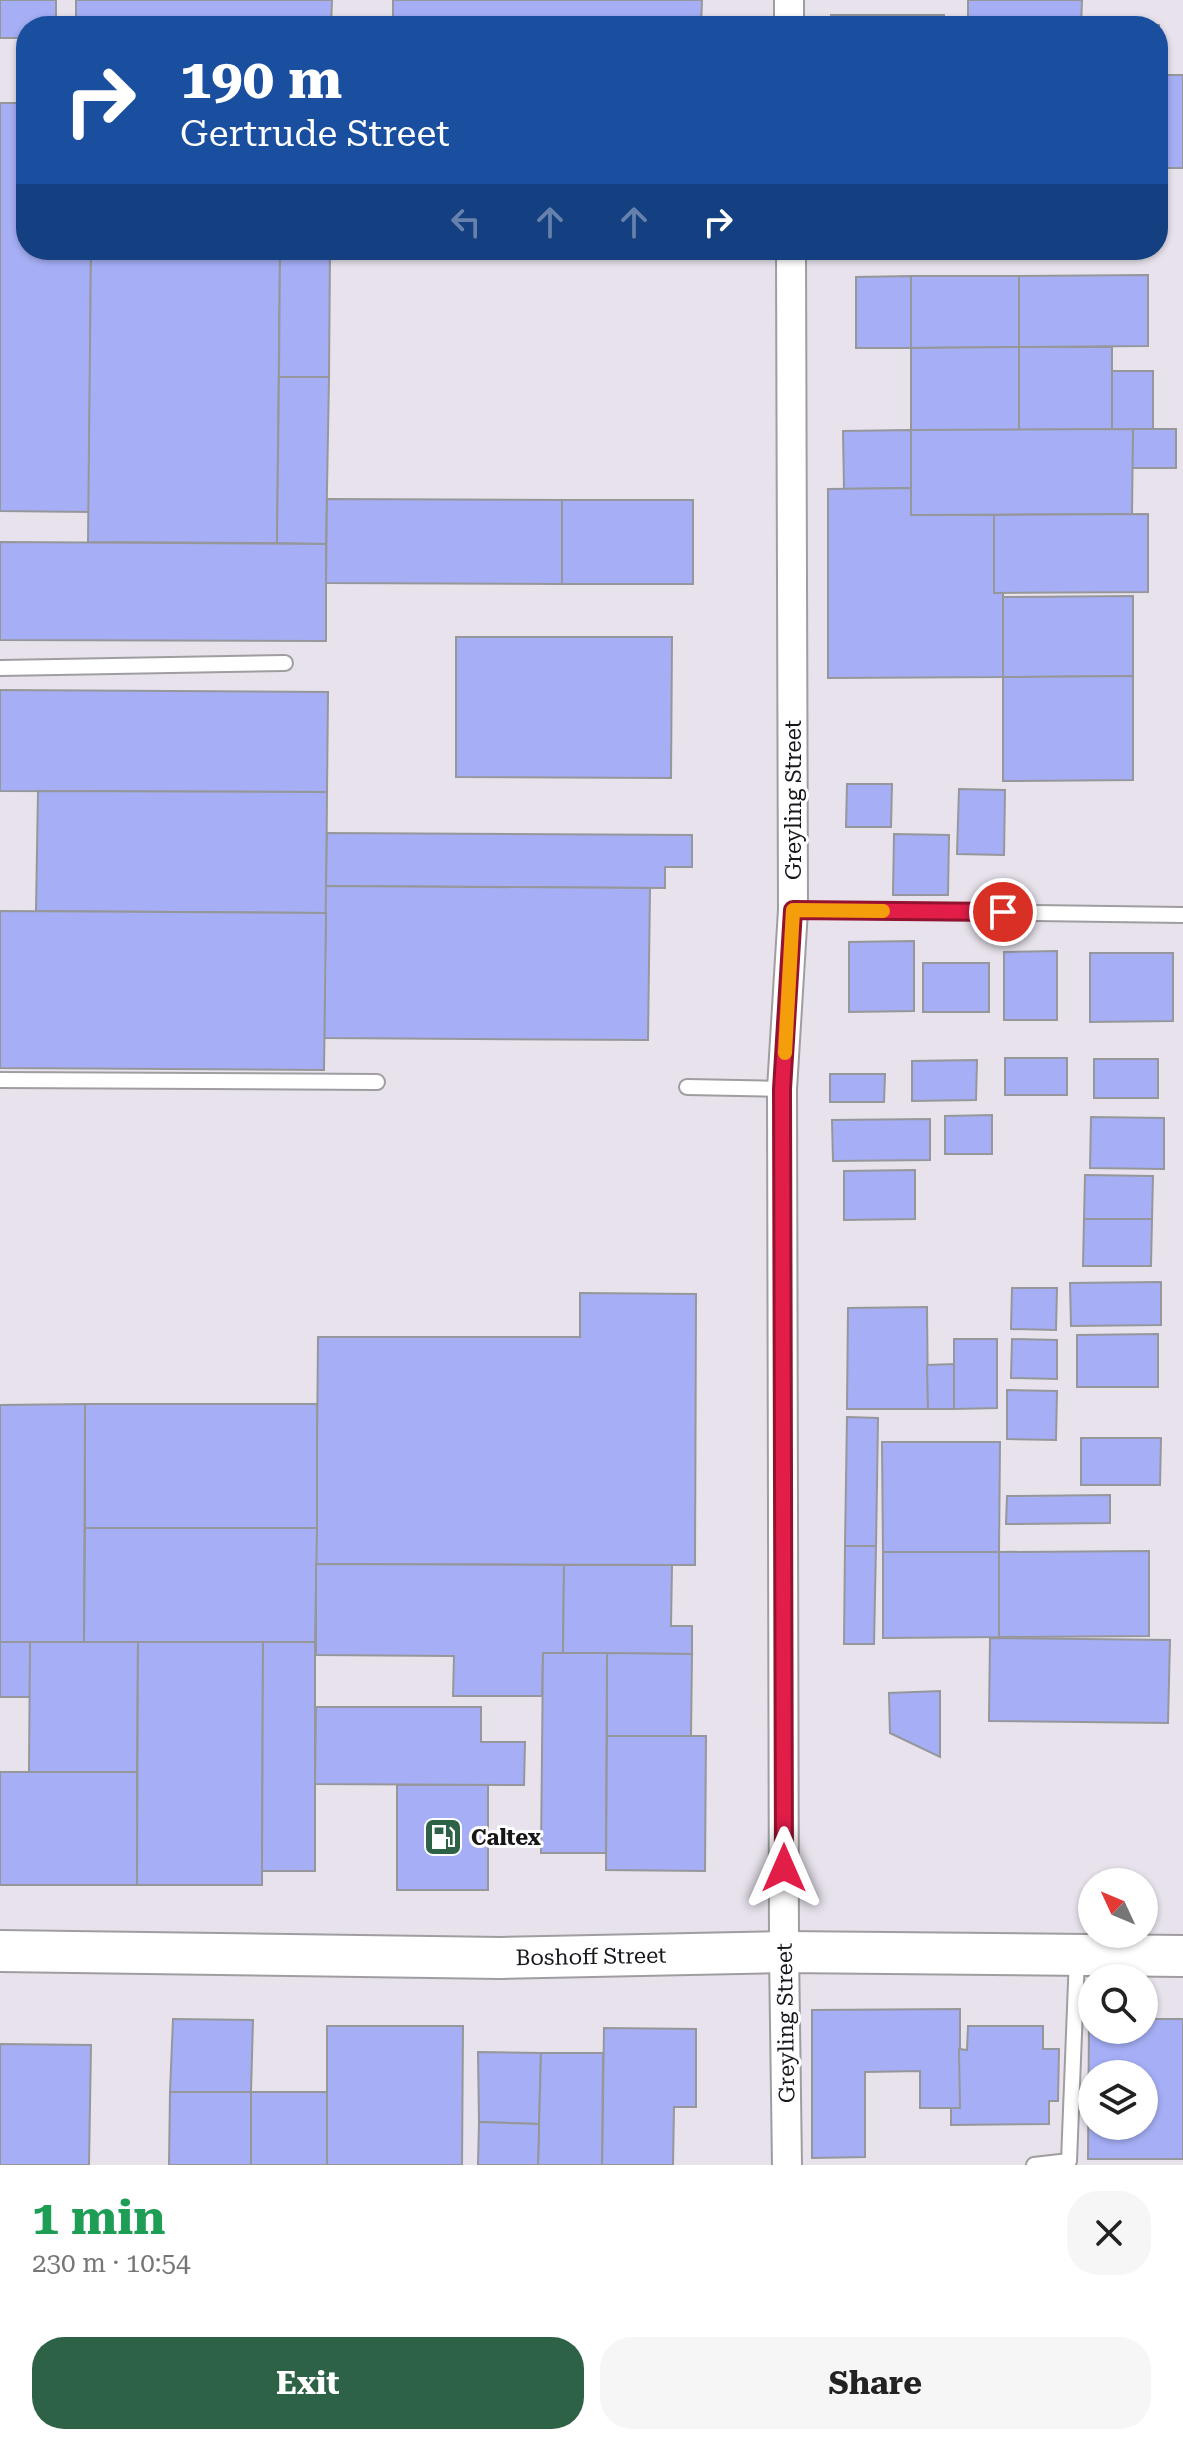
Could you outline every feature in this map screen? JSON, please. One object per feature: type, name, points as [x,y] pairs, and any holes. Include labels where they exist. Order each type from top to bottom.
[{"type":"main road","name":"Boshoff Street","points":[[0,1951],[501,1958],[784,1952],[1183,1956]]},
{"type":"street","name":"Greyling Street","points":[[787,2165],[782,1089],[793,910],[791,260]]},
{"type":"lane","points":[[0,668],[285,663]]},
{"type":"lane","points":[[793,910],[1183,915]]},
{"type":"lane","points":[[0,1080],[377,1082]]},
{"type":"lane","points":[[687,1087],[782,1089]]},
{"type":"lane","points":[[1034,2165],[1069,2163],[1078,1955]]},
{"type":"shaded area","points":[[0,0],[1183,0],[1183,2165],[0,2165]]},
{"type":"building","points":[[0,0],[56,0],[56,16],[16,16],[16,38],[0,38]]},
{"type":"building","points":[[76,0],[332,0],[331,16],[76,16]]},
{"type":"building","points":[[393,0],[702,0],[701,16],[393,16]]},
{"type":"building","points":[[968,0],[1082,0],[1081,16],[968,16]]},
{"type":"building","points":[[831,15],[944,15],[944,16]]},
{"type":"building","points":[[1168,75],[1183,75],[1183,168],[1168,168]]},
{"type":"building","points":[[0,103],[16,103],[16,260],[91,260],[89,512],[0,511]]},
{"type":"building","points":[[91,260],[280,260],[277,543],[88,542]]},
{"type":"building","points":[[280,260],[330,260],[329,377],[279,377]]},
{"type":"building","points":[[1148,275],[1148,346],[1019,347],[1019,276]]},
{"type":"building","points":[[911,276],[911,348],[856,348],[856,277]]},
{"type":"building","points":[[911,276],[1019,276],[1019,347],[911,348]]},
{"type":"building","points":[[1019,347],[1019,430],[911,430],[911,348]]},
{"type":"building","points":[[1019,347],[1112,347],[1112,429],[1019,430]]},
{"type":"building","points":[[1112,371],[1153,371],[1153,429],[1112,429]]},
{"type":"building","points":[[279,377],[329,377],[326,544],[277,543]]},
{"type":"building","points":[[1133,429],[1176,429],[1176,468],[1132,468]]},
{"type":"building","points":[[1133,429],[1132,514],[911,515],[911,430]]},
{"type":"building","points":[[911,430],[911,488],[844,489],[843,431]]},
{"type":"building","points":[[911,488],[911,515],[994,515],[994,593],[1003,593],[1003,677],[828,678],[828,489]]},
{"type":"building","points":[[327,499],[562,500],[562,584],[326,583]]},
{"type":"building","points":[[562,500],[693,500],[693,584],[562,584]]},
{"type":"building","points":[[1148,514],[1148,592],[994,593],[994,515]]},
{"type":"building","points":[[0,542],[326,544],[326,641],[0,640]]},
{"type":"building","points":[[1133,596],[1133,676],[1003,677],[1003,597]]},
{"type":"building","points":[[456,637],[672,637],[671,778],[456,777]]},
{"type":"building","points":[[1133,676],[1133,780],[1003,781],[1003,677]]},
{"type":"building","points":[[0,690],[328,692],[327,792],[0,791]]},
{"type":"building","points":[[847,784],[892,784],[891,827],[846,827]]},
{"type":"building","points":[[959,789],[1005,790],[1004,855],[957,854]]},
{"type":"building","points":[[38,791],[327,792],[326,913],[36,911]]},
{"type":"building","points":[[327,833],[692,835],[692,867],[665,867],[665,888],[326,886]]},
{"type":"building","points":[[894,834],[949,835],[948,895],[893,895]]},
{"type":"building","points":[[326,886],[650,888],[648,1040],[324,1038]]},
{"type":"building","points":[[0,911],[326,913],[324,1070],[0,1068]]},
{"type":"building","points":[[914,941],[914,1011],[849,1012],[849,942]]},
{"type":"building","points":[[1057,951],[1057,1020],[1004,1020],[1004,952]]},
{"type":"building","points":[[1090,953],[1173,953],[1173,1021],[1090,1022]]},
{"type":"building","points":[[923,963],[989,963],[989,1012],[923,1012]]},
{"type":"building","points":[[1005,1058],[1067,1058],[1067,1095],[1005,1095]]},
{"type":"building","points":[[1094,1059],[1158,1059],[1158,1098],[1094,1098]]},
{"type":"building","points":[[977,1060],[976,1100],[912,1101],[912,1061]]},
{"type":"building","points":[[830,1074],[885,1074],[884,1102],[830,1102]]},
{"type":"building","points":[[992,1115],[992,1154],[945,1154],[945,1116]]},
{"type":"building","points":[[1091,1117],[1164,1118],[1164,1169],[1090,1168]]},
{"type":"building","points":[[930,1119],[930,1160],[833,1161],[832,1120]]},
{"type":"building","points":[[915,1170],[915,1219],[844,1220],[844,1171]]},
{"type":"building","points":[[1085,1175],[1153,1176],[1152,1219],[1084,1219]]},
{"type":"building","points":[[1084,1219],[1152,1219],[1151,1266],[1083,1266]]},
{"type":"building","points":[[1161,1282],[1161,1325],[1071,1326],[1070,1283]]},
{"type":"building","points":[[1012,1288],[1057,1288],[1056,1330],[1011,1329]]},
{"type":"building","points":[[580,1293],[696,1294],[695,1565],[316,1564],[318,1337],[580,1337]]},
{"type":"building","points":[[927,1307],[928,1409],[847,1409],[848,1308]]},
{"type":"building","points":[[1158,1334],[1158,1387],[1077,1387],[1077,1335]]},
{"type":"building","points":[[954,1339],[997,1339],[997,1408],[954,1409]]},
{"type":"building","points":[[1012,1339],[1057,1340],[1057,1379],[1011,1378]]},
{"type":"building","points":[[954,1364],[954,1409],[928,1409],[927,1365]]},
{"type":"building","points":[[1007,1390],[1057,1391],[1056,1440],[1007,1439]]},
{"type":"building","points":[[85,1404],[317,1404],[317,1528],[85,1528]]},
{"type":"building","points":[[85,1404],[84,1642],[0,1642],[0,1405]]},
{"type":"building","points":[[847,1417],[878,1418],[876,1546],[845,1546]]},
{"type":"building","points":[[1081,1438],[1161,1438],[1160,1485],[1081,1485]]},
{"type":"building","points":[[882,1442],[1000,1442],[999,1552],[883,1552]]},
{"type":"building","points":[[1110,1495],[1110,1523],[1006,1524],[1007,1496]]},
{"type":"building","points":[[85,1528],[317,1528],[315,1642],[84,1642]]},
{"type":"building","points":[[845,1546],[876,1546],[874,1644],[844,1644]]},
{"type":"building","points":[[1149,1551],[1149,1636],[999,1637],[999,1552]]},
{"type":"building","points":[[883,1552],[999,1552],[999,1637],[883,1638]]},
{"type":"building","points":[[316,1564],[564,1565],[563,1653],[543,1653],[542,1696],[453,1696],[454,1656],[316,1655]]},
{"type":"building","points":[[564,1565],[672,1565],[671,1626],[692,1626],[692,1654],[563,1653]]},
{"type":"building","points":[[990,1638],[1170,1640],[1168,1723],[989,1721]]},
{"type":"building","points":[[0,1642],[30,1642],[30,1697],[0,1697]]},
{"type":"building","points":[[30,1642],[138,1642],[137,1772],[29,1772]]},
{"type":"building","points":[[138,1642],[263,1642],[262,1885],[137,1885]]},
{"type":"building","points":[[263,1642],[315,1642],[315,1871],[262,1871]]},
{"type":"building","points":[[543,1653],[607,1653],[606,1853],[541,1853]]},
{"type":"building","points":[[607,1653],[692,1654],[691,1736],[607,1736]]},
{"type":"building","points":[[940,1691],[940,1757],[890,1733],[889,1693]]},
{"type":"building","points":[[316,1707],[481,1707],[481,1742],[525,1742],[524,1785],[315,1784]]},
{"type":"building","points":[[607,1736],[706,1736],[705,1871],[606,1870]]},
{"type":"building","points":[[0,1772],[137,1772],[137,1885],[0,1885]]},
{"type":"building","name":"Caltex","points":[[397,1785],[488,1785],[488,1890],[397,1890]]},
{"type":"building","points":[[960,2009],[960,2108],[920,2108],[920,2071],[865,2072],[865,2157],[812,2158],[812,2010]]},
{"type":"building","points":[[173,2019],[253,2020],[251,2092],[170,2092]]},
{"type":"building","points":[[1158,2019],[1183,2019],[1183,2159],[1088,2159],[1088,2140],[1158,2140],[1158,2060],[1089,2060],[1089,2044],[1158,2044]]},
{"type":"building","points":[[327,2026],[463,2026],[462,2165],[327,2165]]},
{"type":"building","points":[[968,2026],[1043,2026],[1043,2049],[1059,2049],[1058,2101],[1049,2101],[1049,2124],[951,2125],[951,2108],[960,2108],[959,2049],[967,2050]]},
{"type":"building","points":[[604,2028],[696,2029],[696,2107],[674,2107],[673,2165],[602,2165]]},
{"type":"building","points":[[0,2044],[91,2045],[89,2165],[0,2165]]},
{"type":"building","points":[[478,2052],[541,2053],[539,2124],[479,2122]]},
{"type":"building","points":[[541,2053],[603,2053],[602,2165],[538,2165]]},
{"type":"building","points":[[170,2092],[251,2092],[251,2165],[169,2165]]},
{"type":"building","points":[[251,2092],[327,2092],[327,2165],[251,2165]]},
{"type":"building","points":[[479,2122],[539,2124],[538,2165],[478,2165]]},
{"type":"slow traffic","points":[[785,1053],[793,910],[883,911]]},
{"type":"place","name":"Caltex","points":[[443,1837]]},
{"type":"route","points":[[784,1868],[782,1089],[793,910],[1003,912]]}]
